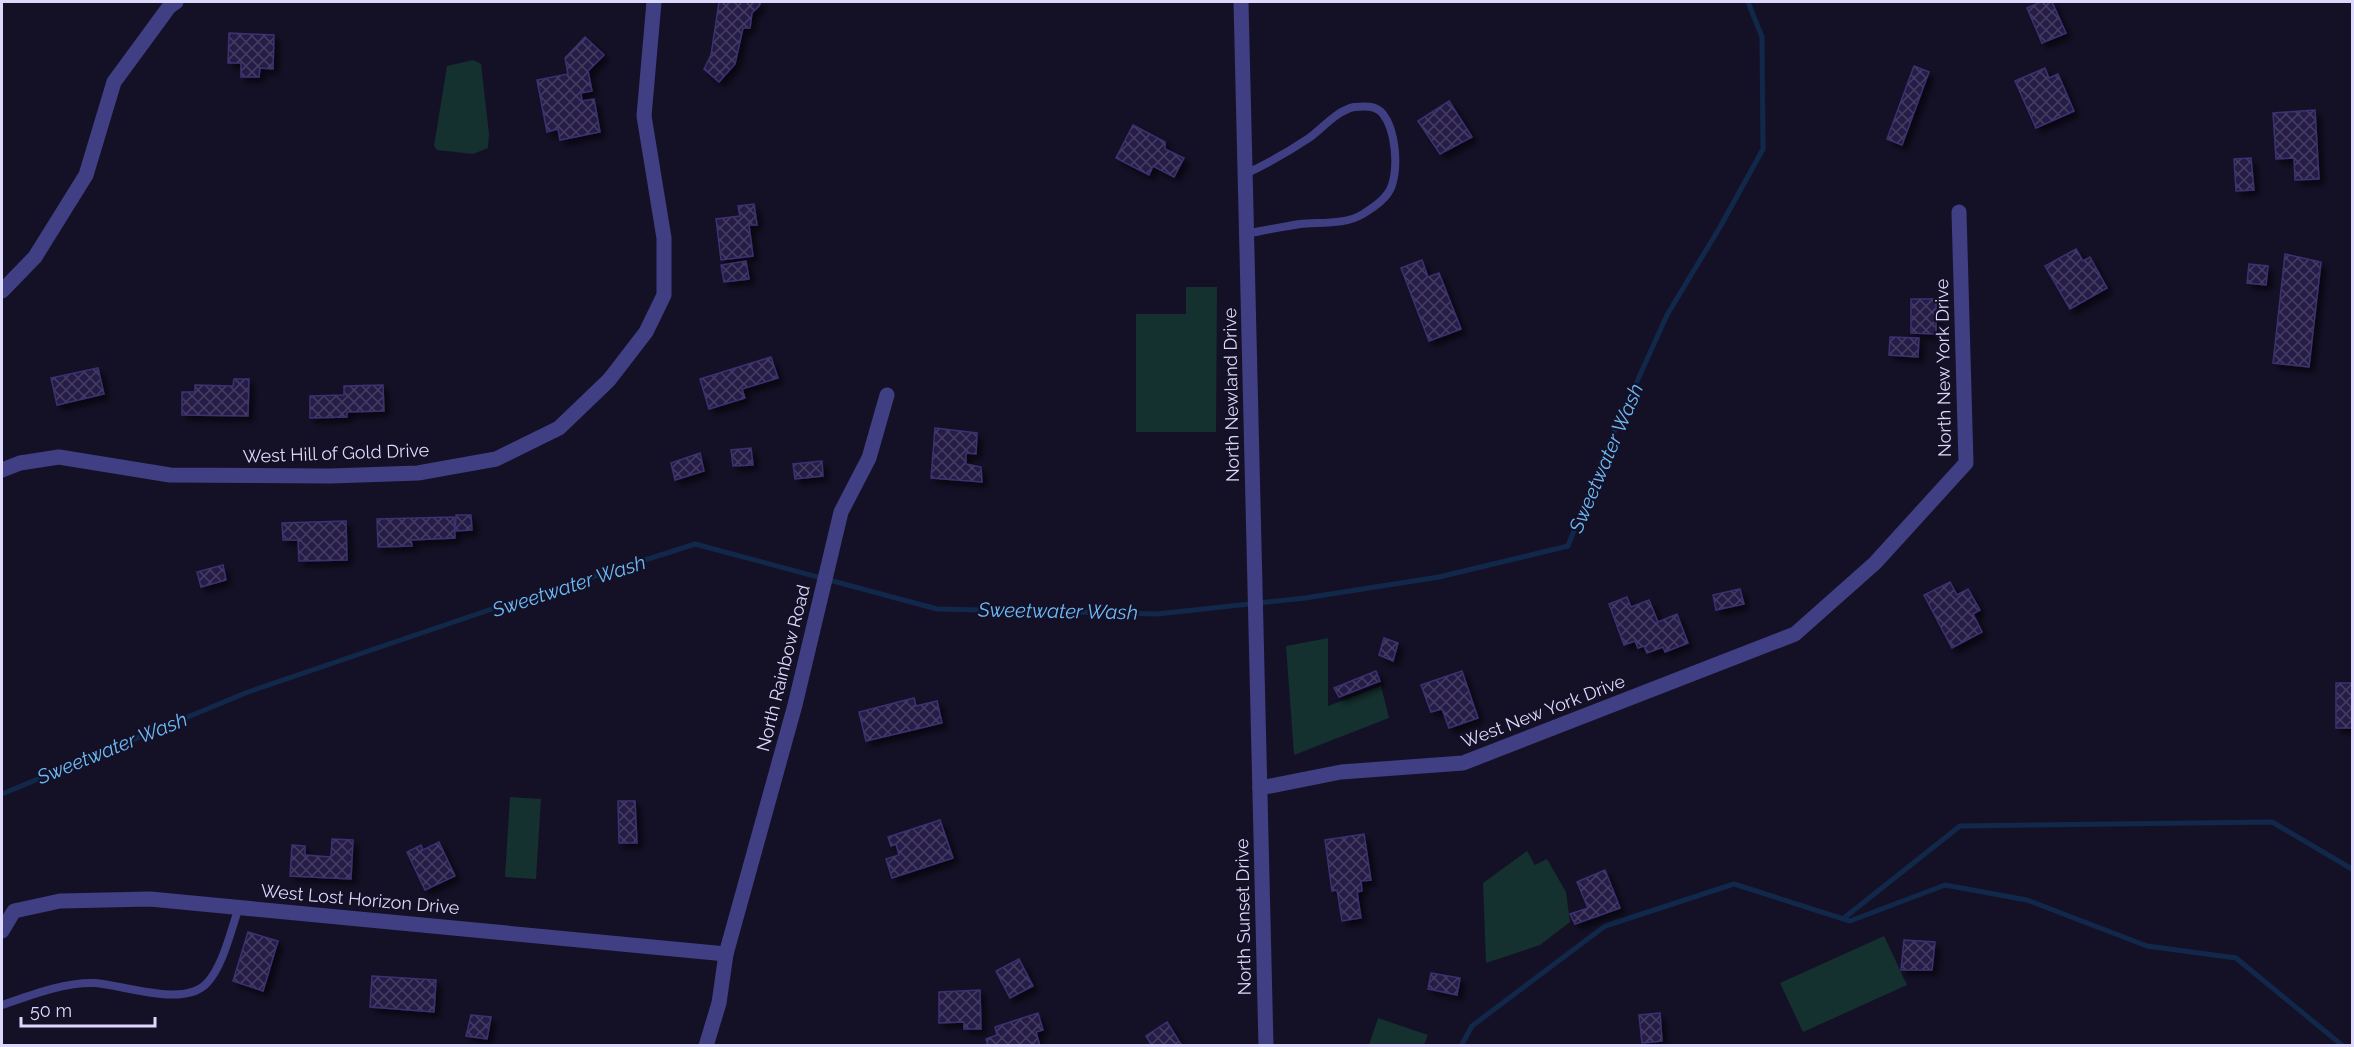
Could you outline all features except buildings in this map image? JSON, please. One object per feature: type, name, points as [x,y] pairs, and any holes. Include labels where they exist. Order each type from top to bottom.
[{"type":"street","points":[[2,291],[35,258],[86,175],[114,82],[169,7],[176,2]]},
{"type":"street","name":"West Hill of Gold Drive","points":[[2,470],[20,463],[59,457],[170,475],[331,476],[418,473],[496,459],[559,428],[609,380],[646,332],[664,295],[664,238],[644,116],[654,2]]},
{"type":"street","name":"North Newland Drive","points":[[1241,2],[1260,788]]},
{"type":"street","name":"North New York Drive","points":[[1795,634],[1875,563],[1966,463],[1959,212]]},
{"type":"street","name":"North Rainbow Road","points":[[706,1046],[719,1003],[726,954],[795,705],[841,512],[869,458],[887,395]]},
{"type":"street","name":"West New York Drive","points":[[1260,788],[1341,772],[1463,763],[1795,634]]},
{"type":"street","name":"North Sunset Drive","points":[[1260,788],[1266,1046]]},
{"type":"street","name":"West Lost Horizon Drive","points":[[2,931],[14,911],[60,901],[150,899],[726,954]]},
{"type":"lane","points":[[1245,174],[1266,165],[1350,108],[1368,106],[1383,113],[1392,133],[1394,166],[1392,186],[1384,199],[1361,215],[1343,221],[1300,224],[1246,234]]},
{"type":"lane","points":[[2,1005],[67,986],[93,983],[173,995],[205,986],[215,972],[239,907]]},
{"type":"green space","points":[[473,60],[481,64],[489,134],[488,148],[473,154],[437,150],[434,146],[447,66]]},
{"type":"green space","points":[[1186,287],[1217,287],[1216,432],[1136,432],[1136,314],[1186,314]]},
{"type":"green space","points":[[1328,638],[1328,706],[1381,686],[1389,718],[1294,755],[1286,646]]},
{"type":"green space","points":[[510,797],[541,799],[536,879],[505,877]]},
{"type":"green space","points":[[1527,851],[1535,865],[1547,859],[1566,892],[1570,922],[1540,945],[1486,963],[1483,883]]},
{"type":"green space","points":[[1884,936],[1907,985],[1803,1032],[1780,983]]},
{"type":"green space","points":[[1378,1018],[1428,1035],[1424,1045],[1369,1045]]},
{"type":"waterway","name":"Sweetwater Wash","points":[[2,794],[248,692],[492,609],[695,544],[937,609],[1157,614],[1305,598],[1439,577],[1568,546],[1602,459],[1667,315],[1720,227],[1763,149],[1762,37],[1748,2]]},
{"type":"waterway","points":[[1844,918],[1960,826],[2272,822],[2352,869]]},
{"type":"waterway","points":[[1461,1046],[1472,1026],[1605,926],[1734,884],[1850,921],[1945,885],[2027,900],[2147,946],[2236,958],[2343,1046]]}]
